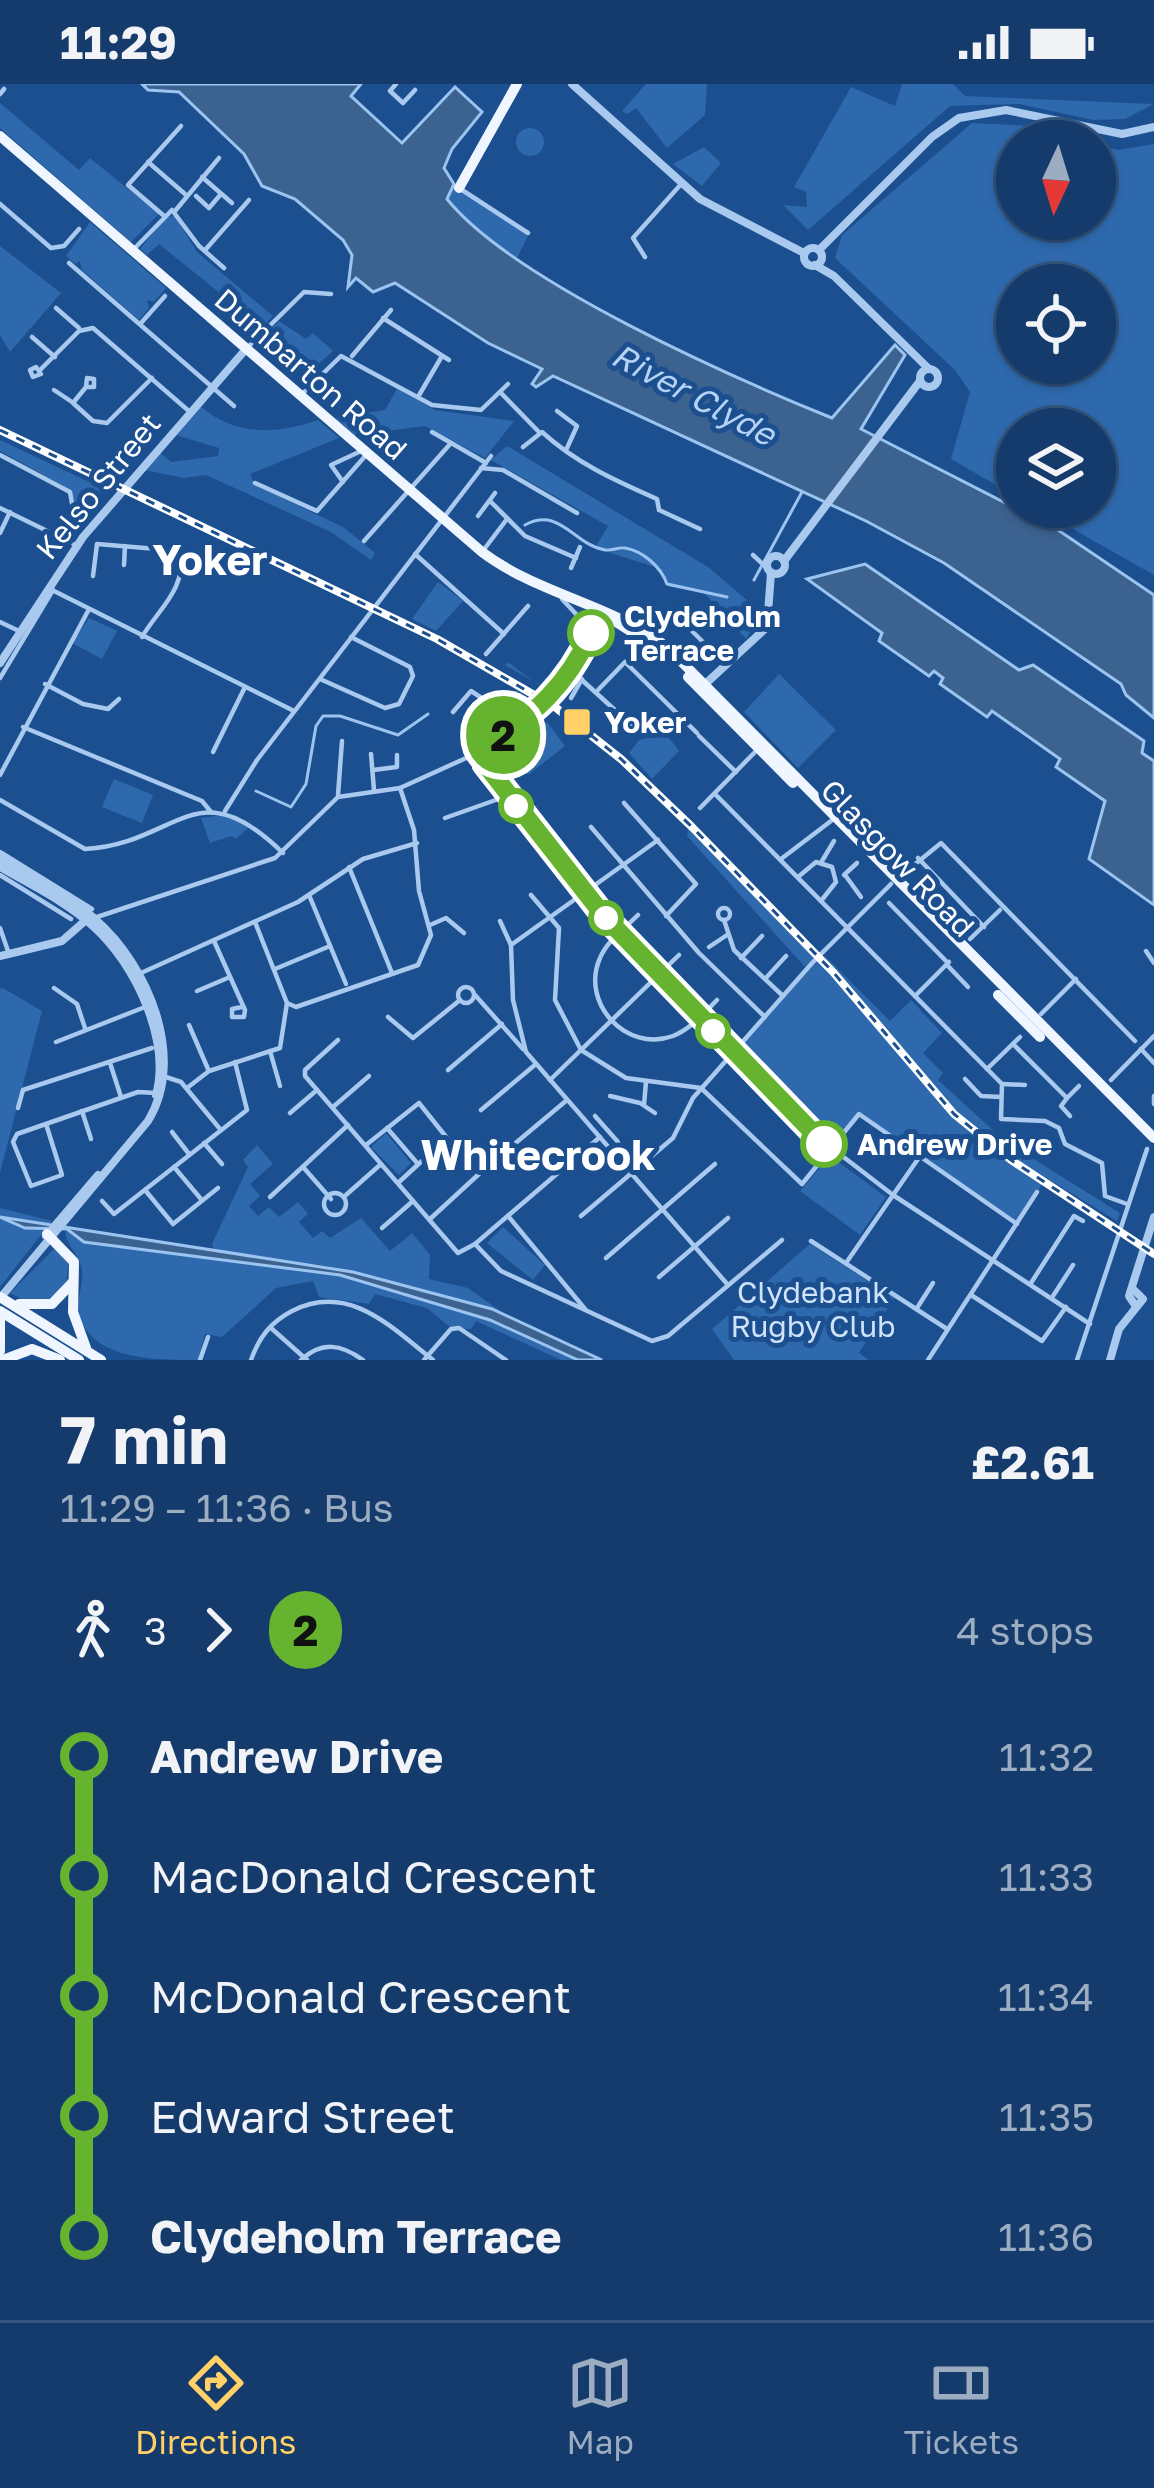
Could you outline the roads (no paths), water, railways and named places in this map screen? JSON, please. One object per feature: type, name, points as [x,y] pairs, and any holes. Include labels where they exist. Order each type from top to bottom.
[{"type":"main road","points":[[459,188],[517,84]]},
{"type":"main road","name":"Dumbarton Road","points":[[0,136],[482,552],[607,612]]},
{"type":"main road","name":"Glasgow Road","points":[[607,612],[662,643],[1152,1145]]},
{"type":"main road","name":"Glasgow Road","points":[[761,746],[894,881]]},
{"type":"main road","points":[[51,1234],[74,1262],[73,1312],[82,1354]]},
{"type":"main road","points":[[4,1300],[52,1304],[75,1280]]},
{"type":"main road","points":[[4,1300],[82,1354]]},
{"type":"main road","points":[[0,1351],[0,1315],[101,1360]]},
{"type":"main road","points":[[3,1360],[32,1349],[60,1360]]},
{"type":"street","points":[[396,84],[390,91],[404,103],[416,90]]},
{"type":"street","points":[[572,84],[682,183],[730,217],[818,258],[918,360],[922,380],[774,565],[767,626],[703,686]]},
{"type":"street","points":[[804,253],[806,263],[818,258],[932,137],[976,112],[1006,110],[1122,134],[1154,127]]},
{"type":"street","points":[[163,215],[128,184],[181,127]]},
{"type":"street","points":[[132,250],[163,215],[175,211],[219,158]]},
{"type":"street","points":[[148,162],[186,195]]},
{"type":"street","points":[[202,177],[232,203]]},
{"type":"street","points":[[645,256],[633,238],[682,183]]},
{"type":"street","points":[[459,188],[528,233]]},
{"type":"street","points":[[196,196],[208,208],[221,194]]},
{"type":"street","points":[[204,251],[250,200]]},
{"type":"street","points":[[0,204],[57,249],[80,229]]},
{"type":"street","points":[[175,211],[204,251],[224,268]]},
{"type":"street","points":[[69,263],[234,406]]},
{"type":"street","points":[[246,349],[304,292],[331,294]]},
{"type":"street","points":[[140,325],[165,296]]},
{"type":"street","points":[[56,308],[61,318],[99,332],[190,412]]},
{"type":"street","points":[[351,358],[391,310]]},
{"type":"street","points":[[383,318],[446,358],[418,397]]},
{"type":"street","points":[[40,370],[81,329]]},
{"type":"street","points":[[32,337],[55,357]]},
{"type":"street","name":"Kelso Street","points":[[0,678],[77,545],[246,349]]},
{"type":"street","points":[[301,395],[334,358],[351,358],[434,406],[478,410],[503,395],[508,384]]},
{"type":"street","points":[[54,390],[95,422],[110,423],[152,378]]},
{"type":"street","points":[[72,401],[86,387]]},
{"type":"street","points":[[503,395],[538,431],[567,448],[577,462],[657,499],[659,510],[700,529]]},
{"type":"street","points":[[557,411],[577,426],[567,448]]},
{"type":"street","points":[[523,447],[538,431]]},
{"type":"street","points":[[432,432],[484,466],[501,470],[578,514]]},
{"type":"street","points":[[364,542],[451,443]]},
{"type":"street","points":[[255,483],[317,511],[364,452]]},
{"type":"street","points":[[343,482],[331,465],[364,452]]},
{"type":"street","points":[[0,455],[70,492],[73,509],[66,539]]},
{"type":"street","points":[[224,811],[294,711],[491,456]]},
{"type":"street","points":[[478,516],[495,493]]},
{"type":"street","points":[[490,501],[526,537],[575,558]]},
{"type":"street","points":[[0,508],[77,545]]},
{"type":"street","points":[[0,532],[10,512]]},
{"type":"street","points":[[482,552],[507,519]]},
{"type":"street","points":[[93,576],[96,544],[182,552],[180,580],[160,618],[142,637]]},
{"type":"street","points":[[124,565],[125,545]]},
{"type":"street","points":[[571,568],[580,547]]},
{"type":"street","points":[[415,554],[504,634]]},
{"type":"street","points":[[541,584],[576,612],[581,653]]},
{"type":"street","points":[[50,588],[294,711]]},
{"type":"street","name":"Kelso Street","points":[[0,663],[50,588]]},
{"type":"street","points":[[486,654],[528,606]]},
{"type":"street","points":[[0,775],[45,684],[89,611]]},
{"type":"street","points":[[0,928],[4,955],[62,941],[91,916],[283,853],[338,797],[400,788],[475,754],[544,706],[572,671],[607,612]]},
{"type":"street","points":[[0,622],[19,631]]},
{"type":"street","points":[[690,629],[725,664]]},
{"type":"street","points":[[320,679],[385,708],[399,704],[413,676],[410,667],[351,638]]},
{"type":"street","points":[[598,690],[625,662],[736,772]]},
{"type":"street","points":[[572,671],[638,731]]},
{"type":"street","points":[[571,698],[582,679]]},
{"type":"street","points":[[45,684],[83,704],[108,709]]},
{"type":"street","points":[[213,752],[245,687]]},
{"type":"street","points":[[453,712],[470,691],[500,710],[510,731]]},
{"type":"street","points":[[108,709],[119,700]]},
{"type":"street","points":[[108,709],[111,717]]},
{"type":"street","points":[[22,727],[250,823],[283,853]]},
{"type":"street","points":[[338,797],[342,741]]},
{"type":"street","points":[[487,746],[484,759],[491,775]]},
{"type":"street","points":[[700,808],[761,746]]},
{"type":"street","points":[[371,754],[374,791]]},
{"type":"street","points":[[475,754],[620,932],[831,1149],[893,1196],[1090,1324]]},
{"type":"street","points":[[372,770],[397,767],[397,755]]},
{"type":"street","points":[[287,1003],[299,1006],[347,986],[393,975],[423,960],[430,926],[419,891],[417,843],[400,788]]},
{"type":"street","points":[[716,794],[1002,1084],[1025,1085]]},
{"type":"street","points":[[445,818],[507,796]]},
{"type":"street","points":[[0,800],[85,850],[209,809]]},
{"type":"street","points":[[624,803],[696,884],[666,916]]},
{"type":"street","points":[[781,860],[831,821]]},
{"type":"street","points":[[591,827],[666,916],[765,1017]]},
{"type":"street","points":[[511,945],[658,840]]},
{"type":"street","points":[[798,877],[822,861],[834,841]]},
{"type":"street","points":[[134,976],[309,895],[350,867],[417,843]]},
{"type":"street","points":[[581,1216],[676,1135],[701,1088],[813,962],[918,858],[941,843],[1136,1041]]},
{"type":"street","points":[[918,858],[984,926]]},
{"type":"street","points":[[822,861],[836,877]]},
{"type":"street","points":[[0,863],[91,916]]},
{"type":"street","points":[[0,863],[69,898],[91,916],[134,976],[164,1044],[159,1094],[11,1282],[4,1300]]},
{"type":"street","points":[[0,863],[70,919]]},
{"type":"street","points":[[821,901],[836,877],[856,863]]},
{"type":"street","points":[[350,867],[393,975]]},
{"type":"street","points":[[845,875],[861,897]]},
{"type":"street","points":[[309,895],[347,986]]},
{"type":"street","points":[[531,895],[551,914],[560,933],[554,977],[558,1011],[581,1050],[616,1074],[701,1088],[802,1184],[859,1114],[1017,1224]]},
{"type":"street","points":[[889,903],[968,987]]},
{"type":"street","points":[[970,939],[1002,908]]},
{"type":"street","points":[[638,915],[600,957],[595,977],[610,1020],[628,1034],[656,1040],[686,1030],[717,1000]]},
{"type":"street","points":[[430,926],[446,918],[464,933]]},
{"type":"street","points":[[724,920],[741,958],[783,996]]},
{"type":"street","points":[[500,921],[511,945],[517,1024],[526,1052]]},
{"type":"street","points":[[187,1088],[209,1071],[270,1052],[284,1041],[287,1003],[255,922]]},
{"type":"street","points":[[709,947],[727,934]]},
{"type":"street","points":[[741,958],[762,936]]},
{"type":"street","points":[[214,940],[242,1007]]},
{"type":"street","points":[[275,969],[331,946]]},
{"type":"street","points":[[1146,951],[1154,963]]},
{"type":"street","points":[[550,1080],[679,955]]},
{"type":"street","points":[[765,980],[786,956]]},
{"type":"street","points":[[915,996],[948,963]]},
{"type":"street","points":[[197,991],[230,976]]},
{"type":"street","points":[[1041,1014],[1076,980]]},
{"type":"street","points":[[388,1017],[413,1038],[460,1000],[463,987],[475,995],[728,1285]]},
{"type":"street","points":[[54,988],[77,1004],[85,1028]]},
{"type":"street","points":[[460,1000],[471,1002],[475,995]]},
{"type":"street","points":[[56,1042],[148,1006]]},
{"type":"street","points":[[448,1070],[505,1027],[517,1024]]},
{"type":"street","points":[[189,1025],[209,1071]]},
{"type":"street","points":[[1111,1080],[1154,1036]]},
{"type":"street","points":[[987,1069],[1020,1037]]},
{"type":"street","points":[[338,1040],[305,1070],[305,1076],[458,1252],[475,1244],[600,1137]]},
{"type":"street","points":[[1013,1044],[1066,1098]]},
{"type":"street","points":[[18,1108],[23,1090],[152,1048]]},
{"type":"street","points":[[1141,1049],[1154,1063]]},
{"type":"street","points":[[270,1052],[280,1086]]},
{"type":"street","points":[[72,1060],[76,1072]]},
{"type":"street","points":[[109,1062],[121,1097]]},
{"type":"street","points":[[102,1201],[114,1214],[248,1107],[235,1062]]},
{"type":"street","points":[[481,1110],[536,1064]]},
{"type":"street","points":[[333,1107],[369,1076]]},
{"type":"street","points":[[163,1077],[187,1088],[220,1130]]},
{"type":"street","points":[[965,1078],[982,1096],[1001,1096]]},
{"type":"street","points":[[644,1105],[646,1082]]},
{"type":"street","points":[[1002,1084],[1001,1119],[1045,1121],[1059,1128],[1065,1144],[1102,1163],[1103,1194],[1127,1204]]},
{"type":"street","points":[[1070,1116],[1061,1106],[1079,1086]]},
{"type":"street","points":[[46,1124],[60,1178],[31,1186],[13,1137],[46,1124],[121,1097],[145,1090],[159,1094]]},
{"type":"street","points":[[290,1113],[317,1090]]},
{"type":"street","points":[[610,1096],[655,1113]]},
{"type":"street","points":[[512,1146],[567,1100]]},
{"type":"street","points":[[366,1145],[415,1101],[422,1106],[447,1138],[398,1183]]},
{"type":"street","points":[[82,1111],[92,1139]]},
{"type":"street","points":[[591,1127],[597,1118],[617,1142]]},
{"type":"street","points":[[270,1197],[348,1125]]},
{"type":"street","points":[[387,1128],[418,1164]]},
{"type":"street","points":[[172,1132],[189,1154]]},
{"type":"street","points":[[204,1143],[222,1164]]},
{"type":"street","points":[[1077,1360],[1127,1204],[1152,1145]]},
{"type":"street","points":[[845,1264],[918,1159]]},
{"type":"street","points":[[346,1195],[346,1205],[331,1216],[322,1208],[331,1199],[346,1195],[381,1164]]},
{"type":"street","points":[[605,1258],[715,1164]]},
{"type":"street","points":[[174,1166],[202,1201]]},
{"type":"street","points":[[303,1166],[331,1199]]},
{"type":"street","points":[[430,1219],[479,1174]]},
{"type":"street","points":[[145,1190],[173,1224],[218,1188]]},
{"type":"street","points":[[928,1360],[1037,1192]]},
{"type":"street","points":[[382,1228],[413,1201]]},
{"type":"street","points":[[508,1216],[587,1312]]},
{"type":"street","points":[[1030,1284],[1074,1216],[1083,1221]]},
{"type":"street","points":[[1154,1217],[1129,1299],[1154,1304]]},
{"type":"street","points":[[659,1277],[728,1218]]},
{"type":"street","points":[[475,1244],[501,1270],[640,1337],[660,1340],[782,1240]]},
{"type":"street","points":[[811,1241],[947,1329]]},
{"type":"street","points":[[1052,1298],[1072,1265]]},
{"type":"street","points":[[916,1310],[933,1283]]},
{"type":"street","points":[[970,1294],[1042,1341],[1066,1307]]},
{"type":"street","points":[[251,1360],[269,1326],[315,1302],[349,1303],[373,1312],[428,1358],[451,1329],[459,1328],[506,1360]]},
{"type":"street","points":[[1110,1360],[1139,1302]]},
{"type":"street","points":[[269,1326],[304,1359],[333,1346],[363,1360]]},
{"type":"street","points":[[200,1360],[208,1337]]},
{"type":"water","name":"River Clyde","points":[[142,84],[361,84],[351,96],[402,143],[455,87],[482,112],[452,149],[444,168],[454,184],[447,199],[478,230],[571,294],[683,352],[832,418],[895,345],[905,355],[861,429],[996,498],[996,528],[1054,528],[1154,595],[1154,718],[1126,695],[1121,684],[944,563],[866,521],[553,376],[536,387],[532,384],[542,369],[488,343],[395,283],[373,292],[356,278],[348,287],[352,255],[343,240],[295,199],[262,186],[244,154],[179,92],[148,90]]},
{"type":"water","points":[[865,564],[1019,670],[1033,665],[1144,741],[1142,753],[1154,761],[1154,905],[1089,859],[1105,801],[1056,767],[1060,759],[992,711],[987,717],[940,684],[943,678],[934,671],[929,676],[879,641],[882,633],[807,579]]},
{"type":"water","points":[[0,1217],[353,1272],[492,1309],[602,1360],[578,1360],[490,1320],[340,1275],[84,1242],[67,1229],[25,1228]]},
{"type":"waterway","points":[[754,580],[802,492]]},
{"type":"waterway","points":[[525,525],[537,520],[558,523],[594,547],[638,552],[656,566],[667,584],[727,597]]},
{"type":"waterway","points":[[256,791],[291,807],[306,784],[316,726],[323,716],[340,716],[398,735],[428,714]]},
{"type":"railway","points":[[0,430],[437,639],[555,707],[621,759],[692,827],[833,972],[954,1114],[1011,1160],[1154,1254]]},
{"type":"place","name":"Clydeholm Terrace","points":[[591,633]]},
{"type":"place","name":"Yoker","points":[[577,722]]},
{"type":"place","name":"Andrew Drive","points":[[824,1144]]},
{"type":"district","name":"Yoker","points":[[210,559]]},
{"type":"district","name":"Whitecrook","points":[[538,1154]]},
{"type":"park label","name":"Clydebank Rugby Club","points":[[813,1309]]}]
